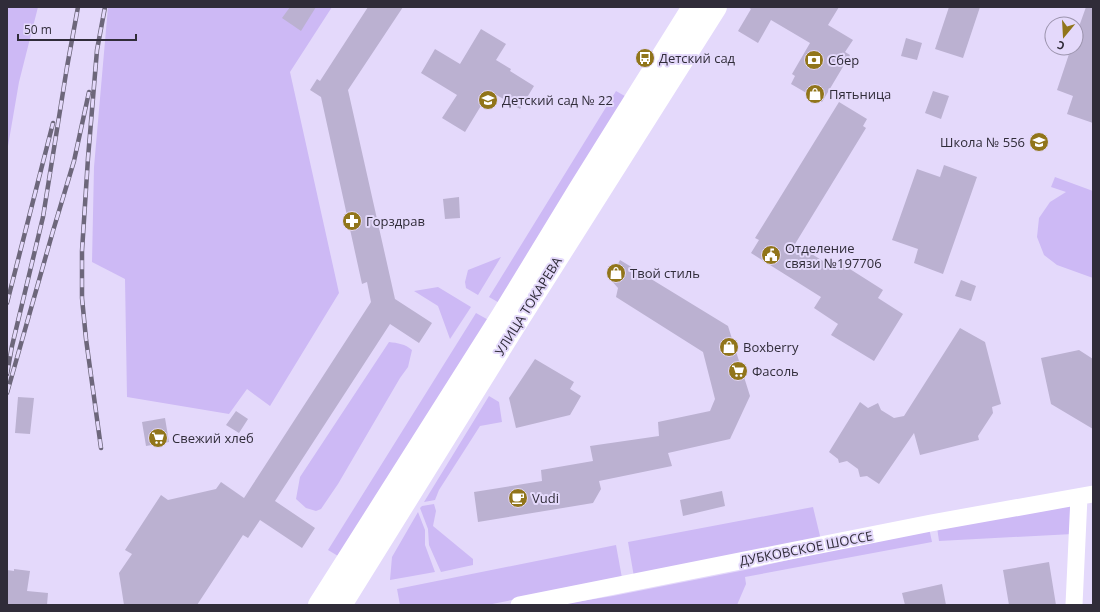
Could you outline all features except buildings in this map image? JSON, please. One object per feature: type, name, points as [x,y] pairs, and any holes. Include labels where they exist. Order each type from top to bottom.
[{"type":"main road","name":"УЛИЦА ТОКАРЕВА","points":[[319,605],[502,316],[693,7]]},
{"type":"main road","name":"УЛИЦА ТОКАРЕВА","points":[[341,605],[716,7]]},
{"type":"street","name":"ДУБКОВСКОЕ ШОССЕ","points":[[519,605],[931,523],[1086,495]]},
{"type":"street","points":[[1074,605],[1086,495]]},
{"type":"shaded area","points":[[9,7],[38,7],[19,82],[7,152],[7,10]]},
{"type":"shaded area","points":[[108,7],[332,7],[290,72],[339,293],[270,406],[247,389],[229,414],[127,397],[125,279],[92,262],[94,167]]},
{"type":"shaded area","points":[[616,91],[630,99],[503,305],[489,297]]},
{"type":"shaded area","points":[[1055,177],[1093,191],[1093,278],[1057,265],[1044,255],[1037,237],[1039,218],[1050,202],[1066,192],[1051,187]]},
{"type":"shaded area","points":[[501,257],[478,295],[466,288],[465,282],[468,270]]},
{"type":"shaded area","points":[[438,287],[471,307],[450,339],[438,306],[414,291]]},
{"type":"shaded area","points":[[476,313],[492,322],[343,559],[328,550]]},
{"type":"shaded area","points":[[389,342],[407,346],[412,350],[408,367],[400,378],[338,484],[321,509],[316,511],[306,508],[296,499],[300,477]]},
{"type":"shaded area","points":[[489,396],[499,402],[502,422],[480,426],[439,490],[435,500],[424,502]]},
{"type":"shaded area","points":[[1073,502],[1073,534],[939,541],[937,527]]},
{"type":"shaded area","points":[[434,504],[436,511],[433,526],[473,559],[473,565],[441,572],[429,545],[428,529],[420,508],[422,506]]},
{"type":"shaded area","points":[[813,507],[821,540],[634,577],[628,542]]},
{"type":"shaded area","points":[[418,512],[425,530],[425,545],[435,572],[390,580],[392,557]]},
{"type":"shaded area","points":[[929,528],[932,542],[745,577],[746,584],[737,605],[557,605],[613,596],[745,570]]},
{"type":"shaded area","points":[[616,545],[622,578],[487,605],[400,605],[397,589]]},
{"type":"railway","points":[[7,374],[12,346],[43,217],[78,7]]},
{"type":"railway","points":[[101,448],[82,298],[82,251],[97,50],[105,7]]},
{"type":"railway","points":[[7,393],[74,161],[89,92]]},
{"type":"railway","points":[[7,303],[53,123]]},
{"type":"place","name":"Детский сад","points":[[645,58]]},
{"type":"place","name":"Сбер","points":[[814,60]]},
{"type":"place","name":"Пятьница","points":[[815,94]]},
{"type":"place","name":"Детский сад № 22","points":[[488,100]]},
{"type":"place","name":"Школа № 556","points":[[1039,142]]},
{"type":"place","name":"Горздрав","points":[[352,221]]},
{"type":"place","name":"Отделение связи №197706","points":[[771,255]]},
{"type":"place","name":"Твой стиль","points":[[616,273]]},
{"type":"place","name":"Boxberry","points":[[729,347]]},
{"type":"place","name":"Фасоль","points":[[738,371]]},
{"type":"place","name":"Свежий хлеб","points":[[158,438]]},
{"type":"place","name":"Vudi","points":[[518,498]]}]
